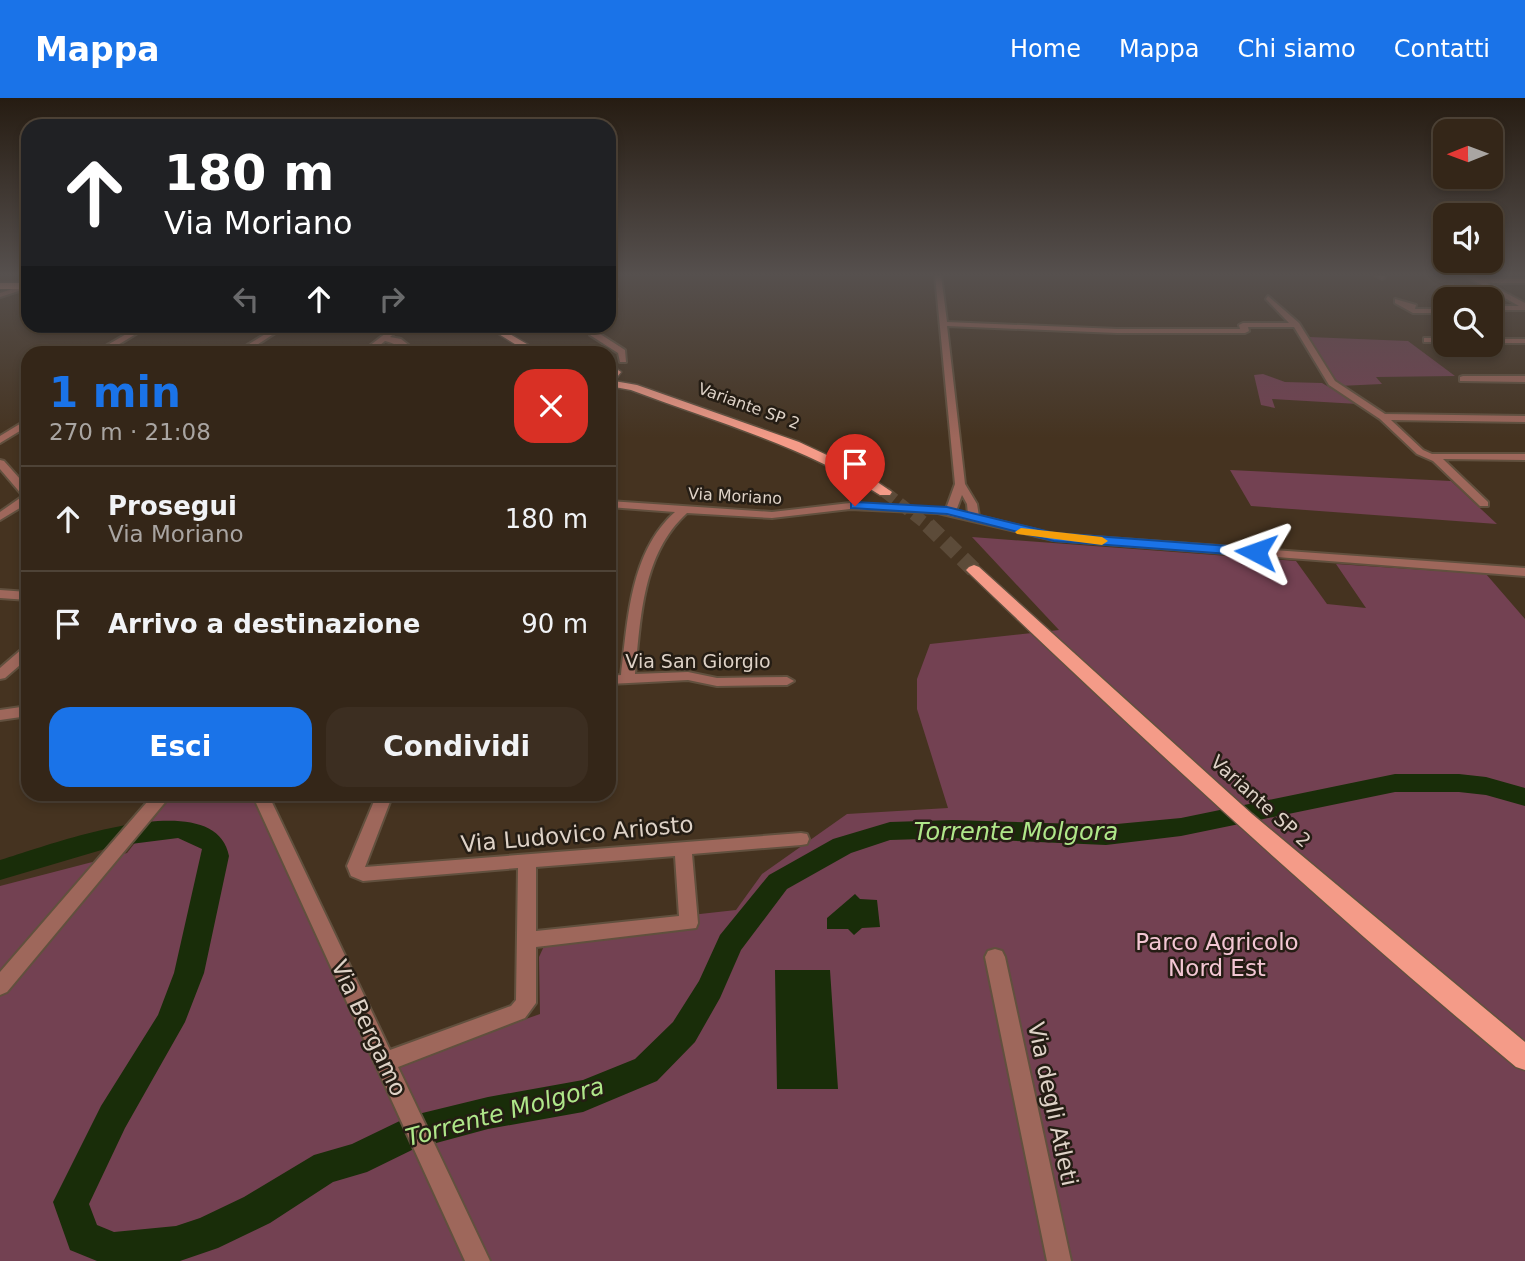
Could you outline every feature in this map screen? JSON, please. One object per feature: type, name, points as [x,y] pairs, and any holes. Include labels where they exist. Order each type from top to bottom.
[{"type":"main road","points":[[502,333],[524,346]]},
{"type":"main road","name":"Variante SP 2","points":[[616,376],[633,387],[807,450],[846,468],[885,492]]},
{"type":"main road","name":"Variante SP 2","points":[[974,570],[1267,841],[1434,985],[1525,1058]]},
{"type":"street","points":[[943,329],[960,484],[979,518]]},
{"type":"street","points":[[1079,329],[1244,329]]},
{"type":"street","points":[[1298,329],[1332,383],[1383,417],[1420,452],[1433,458],[1484,504]]},
{"type":"street","points":[[110,346],[133,333]]},
{"type":"street","points":[[250,346],[271,333]]},
{"type":"street","points":[[373,346],[390,333]]},
{"type":"street","points":[[593,333],[613,346]]},
{"type":"street","points":[[383,338],[398,341],[405,346]]},
{"type":"street","points":[[1427,340],[1433,340]]},
{"type":"street","points":[[1503,341],[1525,341]]},
{"type":"street","points":[[616,348],[622,352],[623,360],[616,368]]},
{"type":"street","points":[[1463,379],[1525,379]]},
{"type":"street","points":[[1383,417],[1525,419]]},
{"type":"street","points":[[0,428],[21,423]]},
{"type":"street","points":[[0,434],[21,424]]},
{"type":"street","points":[[0,440],[21,424]]},
{"type":"street","points":[[1433,458],[1443,455],[1525,457]]},
{"type":"street","points":[[0,463],[21,488]]},
{"type":"street","points":[[951,511],[960,484]]},
{"type":"street","points":[[0,517],[21,502]]},
{"type":"street","name":"Via Moriano","points":[[616,505],[772,515],[855,506],[951,511],[1020,531],[1054,537],[1525,572]]},
{"type":"street","points":[[627,679],[646,563],[660,531],[660,508]]},
{"type":"street","points":[[660,531],[684,509]]},
{"type":"street","points":[[0,594],[21,596]]},
{"type":"street","points":[[0,675],[21,658]]},
{"type":"street","name":"Via San Giorgio","points":[[616,680],[688,676],[717,682],[787,681]]},
{"type":"street","points":[[0,715],[21,712]]},
{"type":"street","points":[[136,825],[153,801]]},
{"type":"street","points":[[0,986],[158,801]]},
{"type":"street","name":"Via Bergamo","points":[[262,801],[478,1261]]},
{"type":"street","name":"Via Ludovico Ariosto","points":[[382,801],[356,866],[357,871],[363,874],[801,839]]},
{"type":"street","points":[[526,940],[689,923],[684,850]]},
{"type":"street","points":[[386,1062],[518,1012],[526,1003],[527,863]]},
{"type":"street","name":"Via degli Atleti","points":[[995,957],[1059,1261]]},
{"type":"green space","points":[[1309,337],[1408,341],[1455,376],[1376,377],[1382,384],[1339,386]]},
{"type":"green space","points":[[1263,374],[1285,382],[1322,383],[1358,404],[1272,399],[1275,408],[1261,405],[1254,375]]},
{"type":"green space","points":[[1230,470],[1451,481],[1497,524],[1251,506]]},
{"type":"green space","name":"Parco Agricolo Nord Est","points":[[972,537],[1296,561],[1327,604],[1366,608],[1336,564],[1486,574],[1525,619],[1525,1261],[0,1261],[0,886],[127,853],[167,801],[255,801],[379,1071],[540,1014],[539,957],[545,944],[688,929],[691,915],[736,910],[762,874],[847,814],[948,808],[917,709],[917,679],[930,644],[1059,630]]},
{"type":"shaded area","points":[[855,894],[860,899],[877,900],[880,927],[862,928],[854,935],[848,929],[827,929],[827,918]]},
{"type":"shaded area","points":[[775,970],[830,970],[838,1089],[777,1089]]},
{"type":"waterway","name":"Torrente Molgora","points":[[0,870],[115,836],[180,828],[214,844],[216,856],[189,973],[170,1022],[113,1117],[93,1164],[71,1202],[83,1237],[114,1250],[176,1244],[205,1235],[257,1210],[326,1167],[355,1160],[410,1133],[488,1113],[583,1096],[646,1070],[684,1032],[710,989],[730,943],[778,882],[802,866],[842,846],[890,831],[953,829],[1106,835],[1181,827],[1395,783],[1459,783],[1486,786],[1525,797]]},
{"type":"tunnel","points":[[885,492],[930,527]]},
{"type":"tunnel","points":[[928,525],[974,570]]},
{"type":"slow traffic","points":[[1021,532],[1102,541]]},
{"type":"route","points":[[855,506],[947,511],[981,518],[1020,531],[1054,537],[1256,552]]}]
